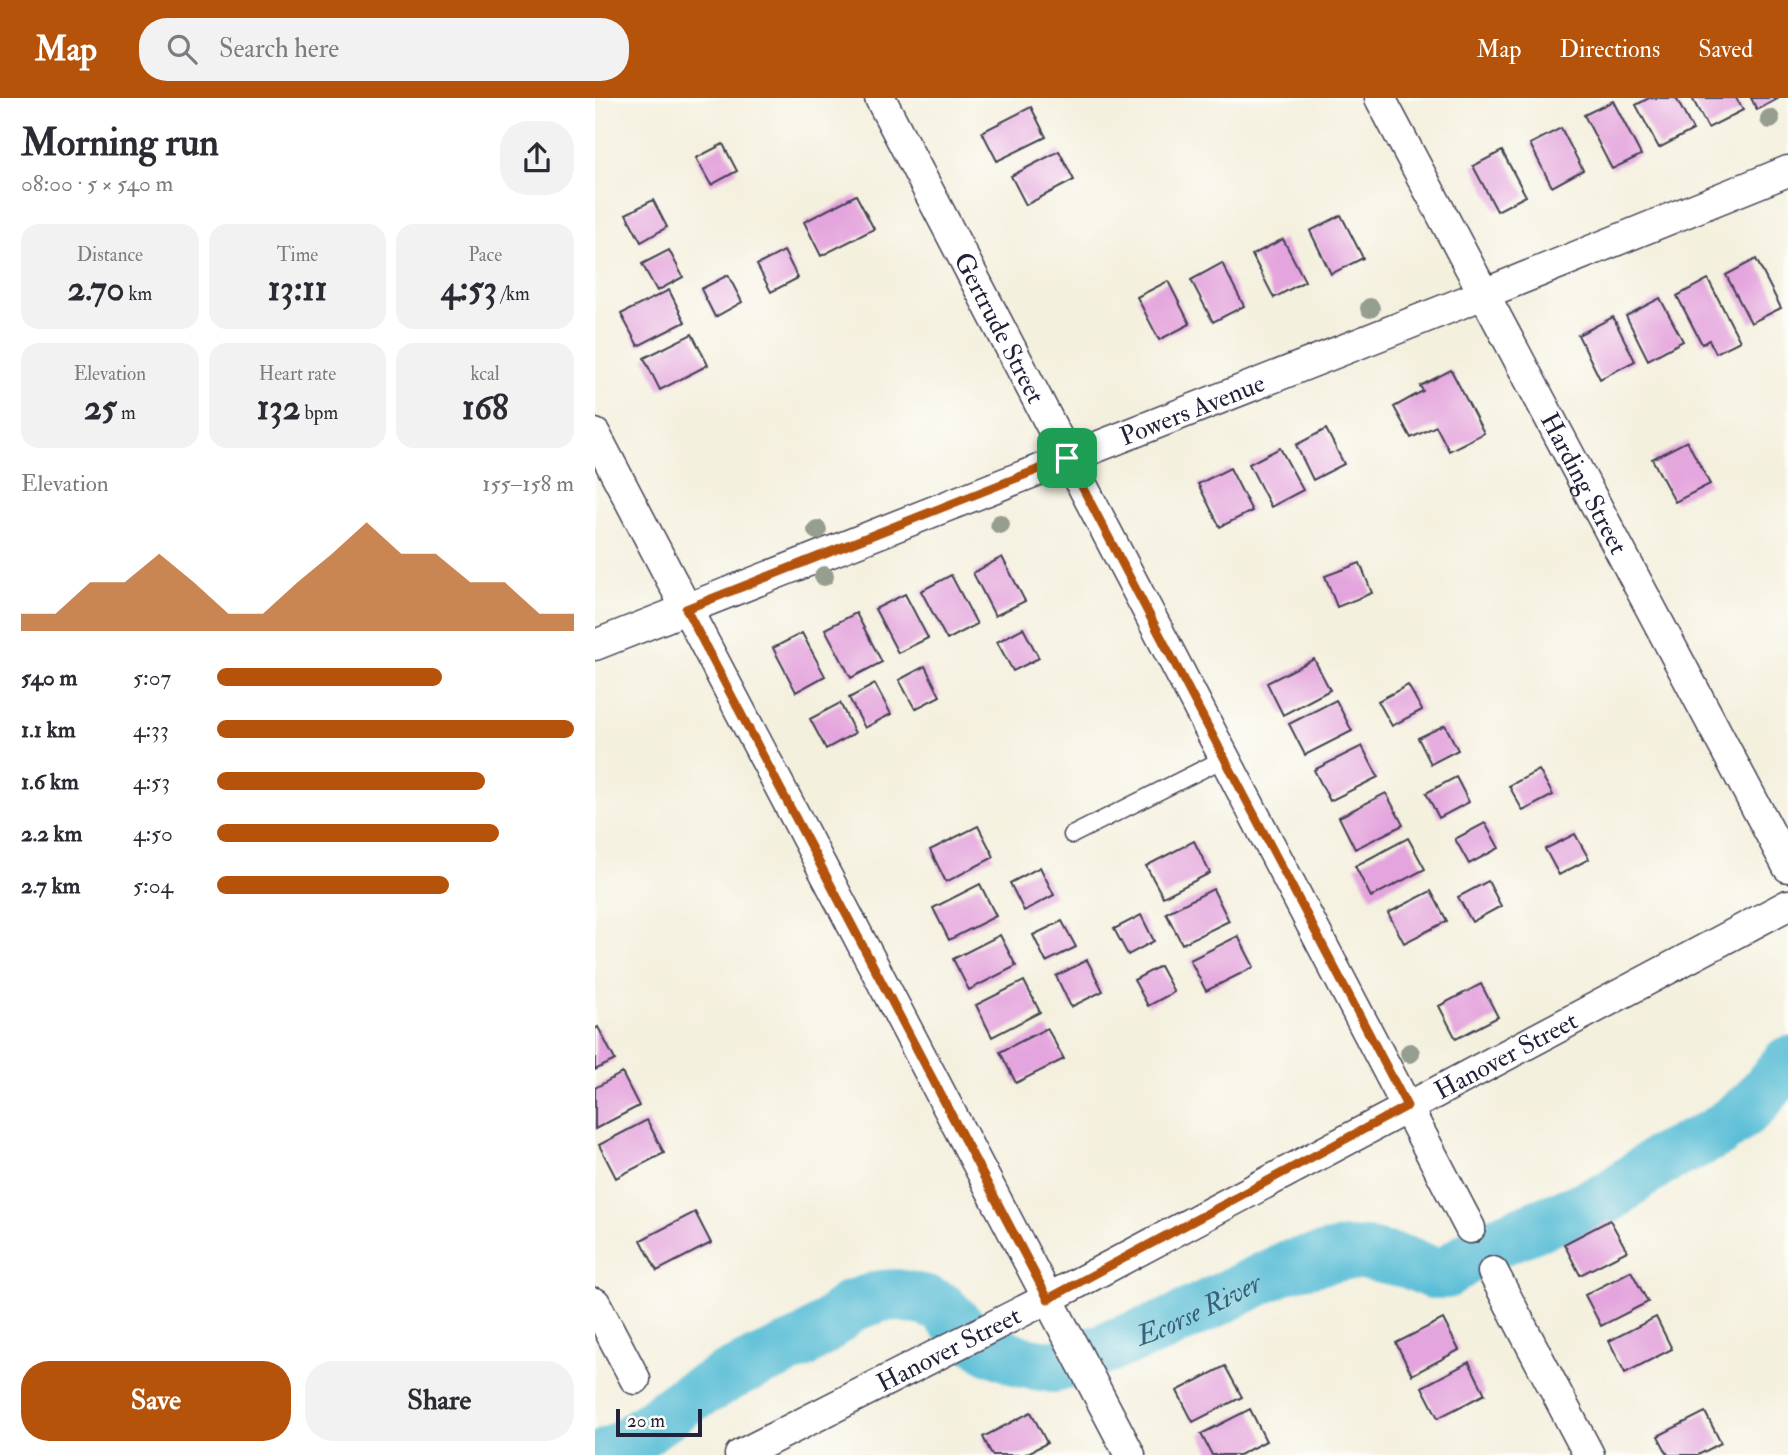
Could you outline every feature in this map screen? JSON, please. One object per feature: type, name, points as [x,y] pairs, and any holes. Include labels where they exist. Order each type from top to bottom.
[{"type":"street","name":"Gertrude Street","points":[[880,98],[1470,1228]]},
{"type":"street","name":"Harding Street","points":[[1380,98],[1788,867]]},
{"type":"street","name":"Powers Avenue","points":[[595,645],[1788,171]]},
{"type":"street","points":[[595,434],[1130,1455]]},
{"type":"street","name":"Hanover Street","points":[[740,1455],[1048,1299],[1788,905]]},
{"type":"street","points":[[1493,1272],[1589,1455]]},
{"type":"street","points":[[595,1303],[635,1379]]},
{"type":"lane","points":[[1072,835],[1224,758]]},
{"type":"building","points":[[1649,98],[1676,98],[1693,130],[1659,148],[1636,105]]},
{"type":"building","points":[[1692,98],[1736,98],[1743,110],[1708,128]]},
{"type":"building","points":[[1751,98],[1779,98],[1757,110]]},
{"type":"building","points":[[1613,101],[1641,155],[1612,169],[1584,115]]},
{"type":"building","points":[[1031,107],[1046,137],[997,161],[982,132]]},
{"type":"building","points":[[1561,128],[1583,170],[1552,187],[1530,144]]},
{"type":"building","points":[[723,144],[737,171],[711,185],[696,158]]},
{"type":"building","points":[[1059,151],[1074,180],[1026,205],[1011,176]]},
{"type":"building","points":[[1502,151],[1526,196],[1497,211],[1473,166]]},
{"type":"building","points":[[856,195],[874,229],[821,256],[804,222]]},
{"type":"building","points":[[653,200],[667,227],[641,242],[626,214]]},
{"type":"building","points":[[1341,215],[1363,258],[1331,274],[1310,231]]},
{"type":"building","points":[[1283,239],[1305,281],[1274,298],[1252,255]]},
{"type":"building","points":[[669,250],[683,277],[657,291],[642,264]]},
{"type":"building","points":[[784,251],[798,278],[771,292],[757,265]]},
{"type":"building","points":[[1756,259],[1781,308],[1751,323],[1726,275]]},
{"type":"building","points":[[1222,263],[1244,306],[1213,322],[1191,280]]},
{"type":"building","points":[[728,275],[742,302],[715,317],[701,289]]},
{"type":"building","points":[[1708,279],[1740,341],[1716,353],[1709,340],[1702,344],[1677,296]]},
{"type":"building","points":[[1168,281],[1190,324],[1159,340],[1137,297]]},
{"type":"building","points":[[669,290],[685,322],[638,346],[621,314]]},
{"type":"building","points":[[1660,298],[1683,341],[1648,360],[1626,316]]},
{"type":"building","points":[[1613,317],[1635,361],[1600,379],[1578,335]]},
{"type":"building","points":[[692,334],[708,365],[660,390],[644,358]]},
{"type":"building","points":[[1451,370],[1484,433],[1449,451],[1436,426],[1411,438],[1394,407],[1423,391],[1420,386]]},
{"type":"building","points":[[1326,429],[1344,464],[1313,480],[1296,445]]},
{"type":"building","points":[[1687,441],[1710,484],[1675,502],[1652,459]]},
{"type":"building","points":[[1280,448],[1303,490],[1271,507],[1249,464]]},
{"type":"building","points":[[1230,468],[1252,511],[1220,527],[1198,484]]},
{"type":"building","points":[[1002,557],[1025,601],[995,616],[973,573]]},
{"type":"building","points":[[1360,563],[1372,593],[1337,607],[1325,576]]},
{"type":"building","points":[[951,575],[977,624],[947,640],[921,591]]},
{"type":"building","points":[[905,594],[928,638],[898,653],[875,609]]},
{"type":"building","points":[[856,613],[882,662],[851,678],[825,629]]},
{"type":"building","points":[[1023,628],[1039,658],[1013,671],[997,642]]},
{"type":"building","points":[[802,633],[825,676],[796,692],[773,648]]},
{"type":"building","points":[[1314,659],[1330,690],[1283,715],[1267,683]]},
{"type":"building","points":[[925,666],[940,696],[915,709],[899,680]]},
{"type":"building","points":[[875,684],[891,714],[865,728],[849,698]]},
{"type":"building","points":[[1408,685],[1422,710],[1392,726],[1378,701]]},
{"type":"building","points":[[1336,700],[1352,731],[1305,755],[1289,724]]},
{"type":"building","points":[[840,703],[855,733],[826,749],[810,719]]},
{"type":"building","points":[[1445,725],[1458,750],[1431,764],[1418,738]]},
{"type":"building","points":[[1362,746],[1378,777],[1330,801],[1314,770]]},
{"type":"building","points":[[1539,770],[1553,795],[1523,811],[1509,786]]},
{"type":"building","points":[[1456,777],[1469,802],[1439,818],[1426,793]]},
{"type":"building","points":[[1386,793],[1403,825],[1355,849],[1339,817]]},
{"type":"building","points":[[1485,823],[1499,848],[1469,864],[1455,839]]},
{"type":"building","points":[[978,826],[994,857],[946,882],[930,850]]},
{"type":"building","points":[[1575,834],[1589,859],[1559,875],[1545,849]]},
{"type":"building","points":[[1408,838],[1425,869],[1371,897],[1355,866]]},
{"type":"building","points":[[1194,841],[1210,873],[1163,897],[1146,866]]},
{"type":"building","points":[[1040,867],[1054,895],[1024,911],[1010,883]]},
{"type":"building","points":[[1488,881],[1501,906],[1472,922],[1458,897]]},
{"type":"building","points":[[980,884],[996,916],[949,940],[933,908]]},
{"type":"building","points":[[1213,889],[1229,921],[1182,944],[1166,913]]},
{"type":"building","points":[[1431,891],[1447,921],[1404,943],[1388,913]]},
{"type":"building","points":[[1141,915],[1154,941],[1128,955],[1114,929]]},
{"type":"building","points":[[1062,921],[1076,947],[1046,962],[1033,935]]},
{"type":"building","points":[[1000,935],[1016,966],[969,990],[953,959]]},
{"type":"building","points":[[1238,936],[1254,967],[1206,991],[1190,960]]},
{"type":"building","points":[[1087,960],[1103,991],[1071,1007],[1056,976]]},
{"type":"building","points":[[1160,966],[1174,992],[1148,1006],[1134,980]]},
{"type":"building","points":[[1024,981],[1040,1012],[992,1037],[976,1005]]},
{"type":"building","points":[[1481,984],[1498,1017],[1456,1039],[1439,1006]]},
{"type":"building","points":[[598,1027],[615,1060],[595,1070],[595,1029]]},
{"type":"building","points":[[1047,1028],[1064,1059],[1016,1083],[1000,1052]]},
{"type":"building","points":[[622,1073],[639,1106],[595,1129],[595,1088]]},
{"type":"building","points":[[647,1120],[664,1153],[616,1178],[599,1145]]},
{"type":"building","points":[[695,1212],[711,1243],[657,1271],[641,1240]]},
{"type":"building","points":[[1610,1220],[1627,1251],[1580,1275],[1564,1244]]},
{"type":"building","points":[[1631,1271],[1648,1302],[1601,1326],[1585,1295]]},
{"type":"building","points":[[1656,1317],[1672,1349],[1625,1373],[1609,1341]]},
{"type":"building","points":[[1443,1319],[1459,1350],[1412,1375],[1396,1343]]},
{"type":"building","points":[[1469,1362],[1485,1394],[1438,1418],[1422,1387]]},
{"type":"building","points":[[1225,1366],[1242,1397],[1193,1422],[1177,1391]]},
{"type":"building","points":[[1250,1409],[1266,1441],[1239,1455],[1212,1455],[1201,1434]]},
{"type":"building","points":[[1031,1412],[1047,1443],[1024,1455],[992,1455],[983,1437]]},
{"type":"building","points":[[1705,1412],[1721,1443],[1698,1455],[1668,1455],[1658,1436]]},
{"type":"waterway","name":"Ecorse River","points":[[605,1455],[620,1448],[687,1399],[734,1373],[801,1344],[851,1306],[881,1296],[897,1295],[927,1301],[942,1308],[963,1330],[991,1349],[1023,1362],[1054,1367],[1165,1326],[1288,1266],[1346,1254],[1368,1254],[1410,1263],[1432,1273],[1446,1273],[1483,1247],[1607,1198],[1657,1162],[1718,1132],[1754,1104],[1788,1062]]},
{"type":"route","points":[[1067,458],[1407,1106],[1048,1299],[686,609],[1067,458]]}]
